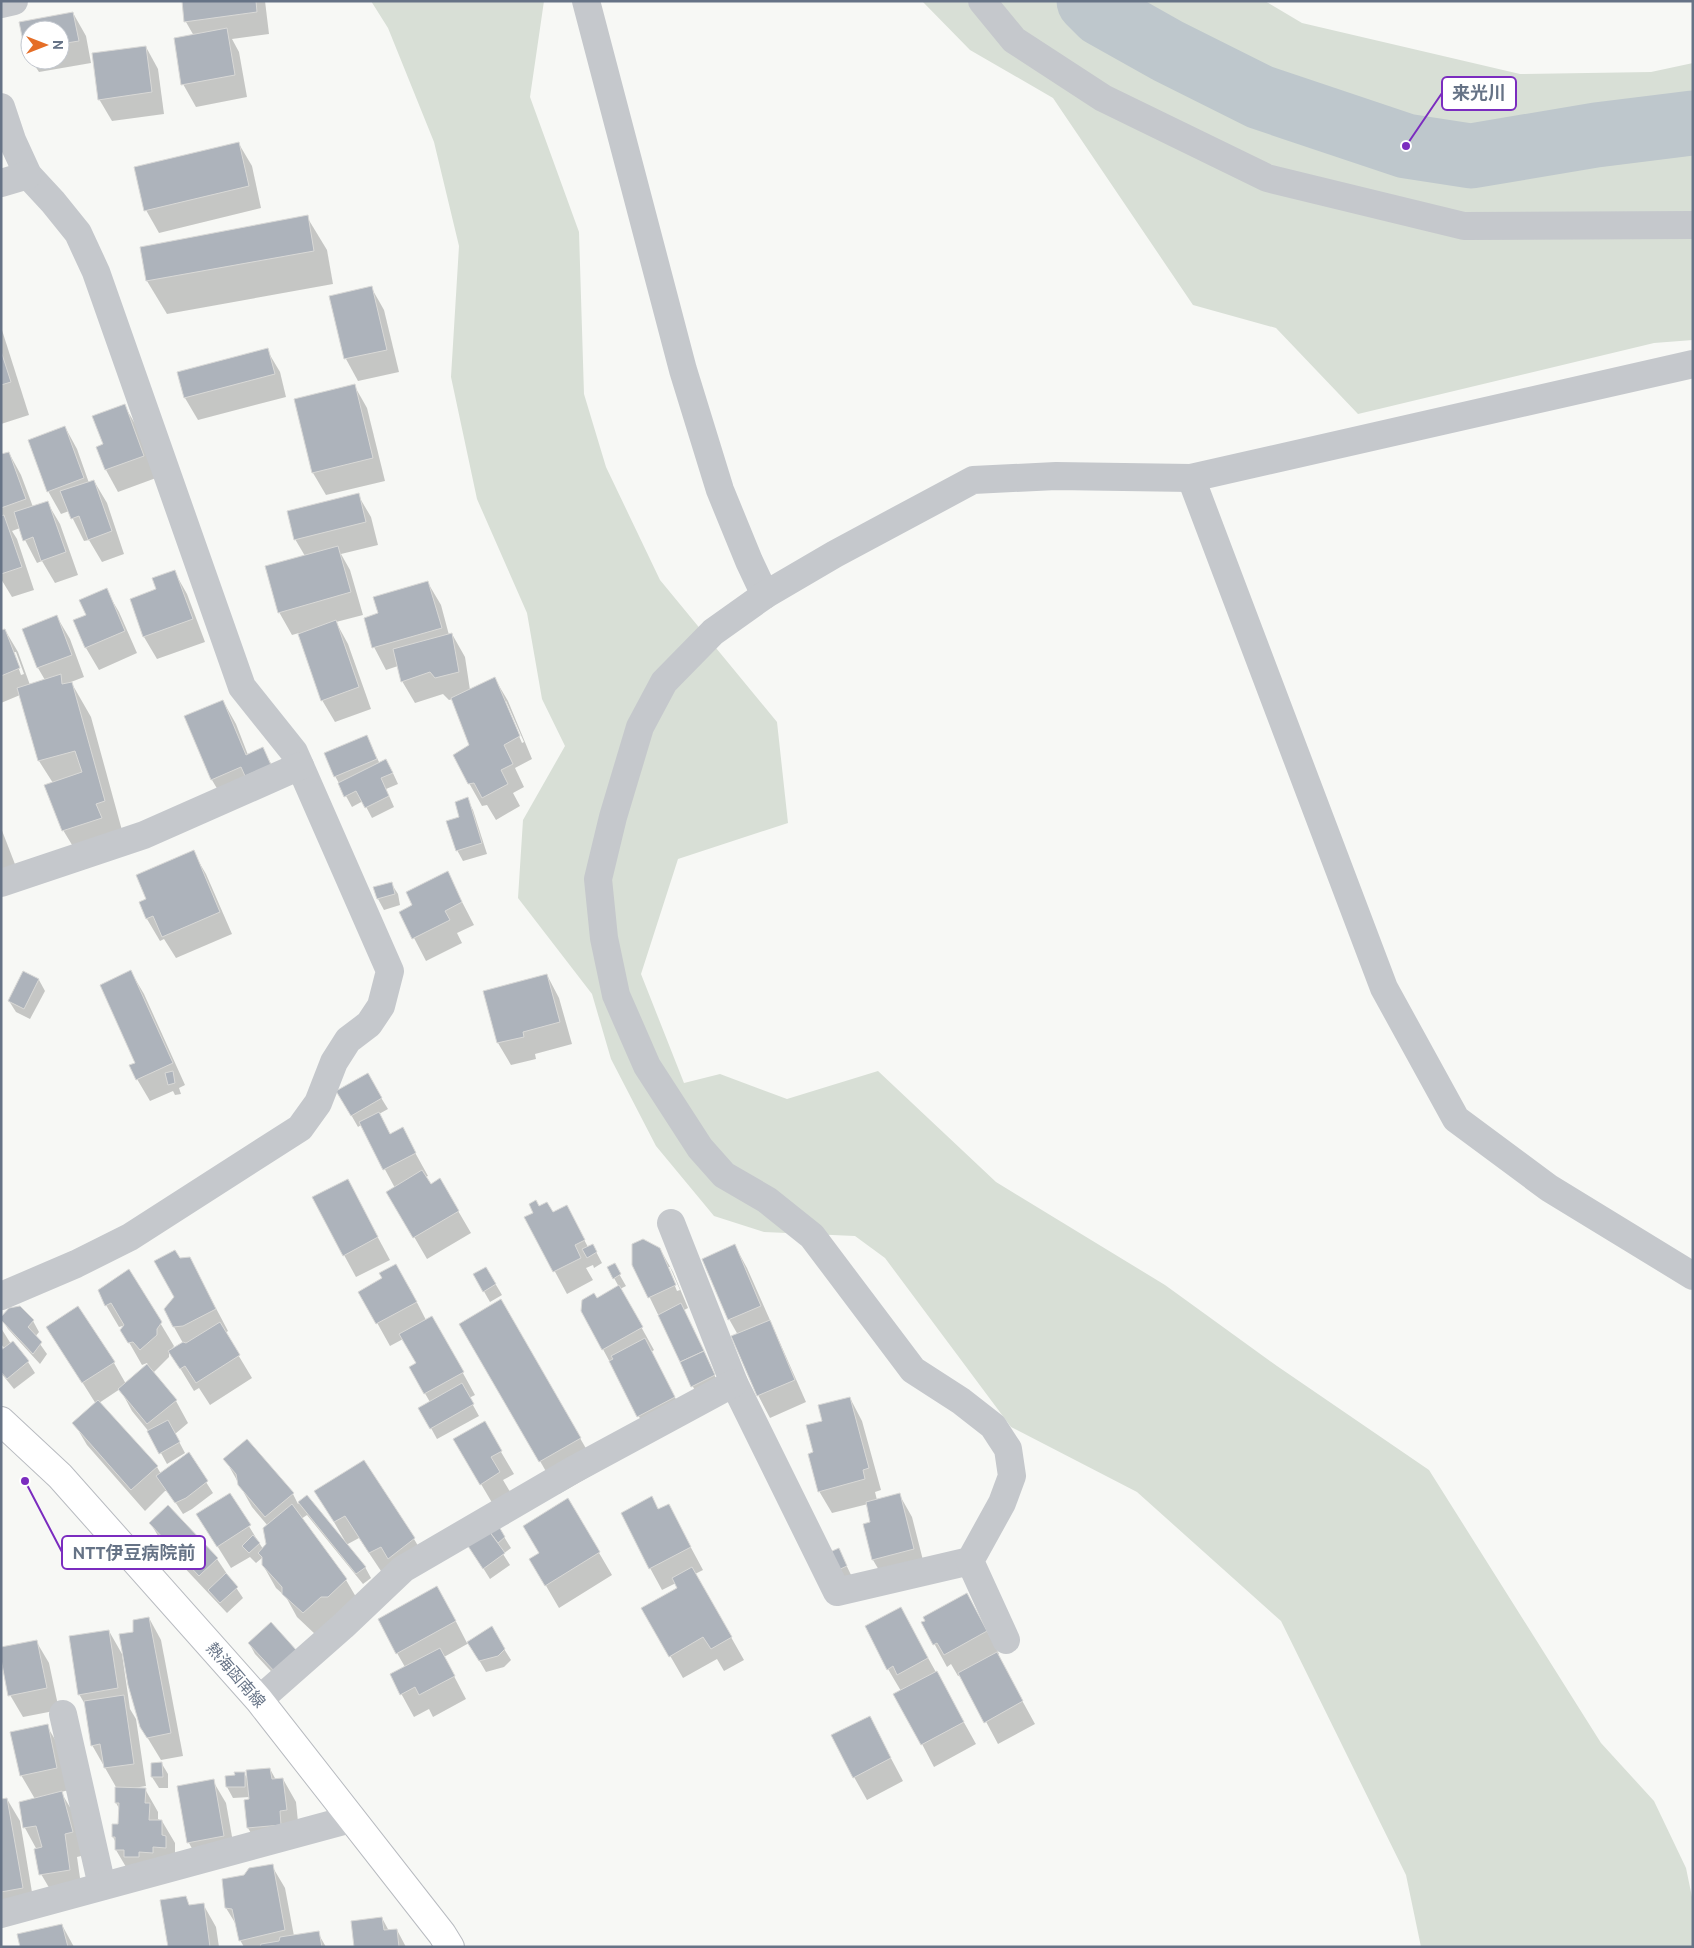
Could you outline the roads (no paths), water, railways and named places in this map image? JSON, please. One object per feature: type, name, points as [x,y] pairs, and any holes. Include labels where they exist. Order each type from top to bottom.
[{"type":"main road","name":"熱海函南線","points":[[1,1421],[60,1476],[259,1700],[450,1947]]},
{"type":"street","points":[[1,4],[14,1]]},
{"type":"street","points":[[586,1],[683,370],[720,490],[749,562],[766,595]]},
{"type":"street","points":[[982,1],[1014,40],[1102,98],[1267,178],[1464,226],[1693,225]]},
{"type":"street","points":[[1,106],[12,140],[28,175],[78,233],[93,264],[242,687],[294,752],[390,971],[381,1006],[369,1024],[348,1040],[334,1062],[318,1103],[300,1128],[130,1237],[76,1264],[1,1296]]},
{"type":"street","points":[[1,183],[28,175]]},
{"type":"street","points":[[671,1223],[734,1383],[837,1592],[970,1561],[1002,1503],[1012,1476],[1008,1449],[993,1426],[961,1401],[913,1370],[812,1236],[767,1200],[724,1175],[706,1155],[647,1066],[616,995],[604,938],[598,879],[613,817],[640,727],[664,682],[713,632],[766,595],[835,554],[973,480],[1056,476],[1191,478],[1693,364]]},
{"type":"street","points":[[1191,478],[1384,988],[1456,1119],[1549,1188],[1693,1276]]},
{"type":"street","points":[[1,883],[144,834],[300,766]]},
{"type":"street","points":[[259,1700],[342,1626],[403,1568],[573,1470],[734,1383]]},
{"type":"street","points":[[970,1561],[1006,1640]]},
{"type":"street","points":[[63,1714],[102,1886]]},
{"type":"street","points":[[1,1914],[352,1819]]},
{"type":"waterway","points":[[1089,1],[1102,14],[1168,51],[1260,97],[1406,146],[1471,156],[1596,135],[1693,123]]},
{"type":"place","name":"来光川","points":[[1406,146]]},
{"type":"place","name":"NTT伊豆病院前","points":[[25,1481]]}]
